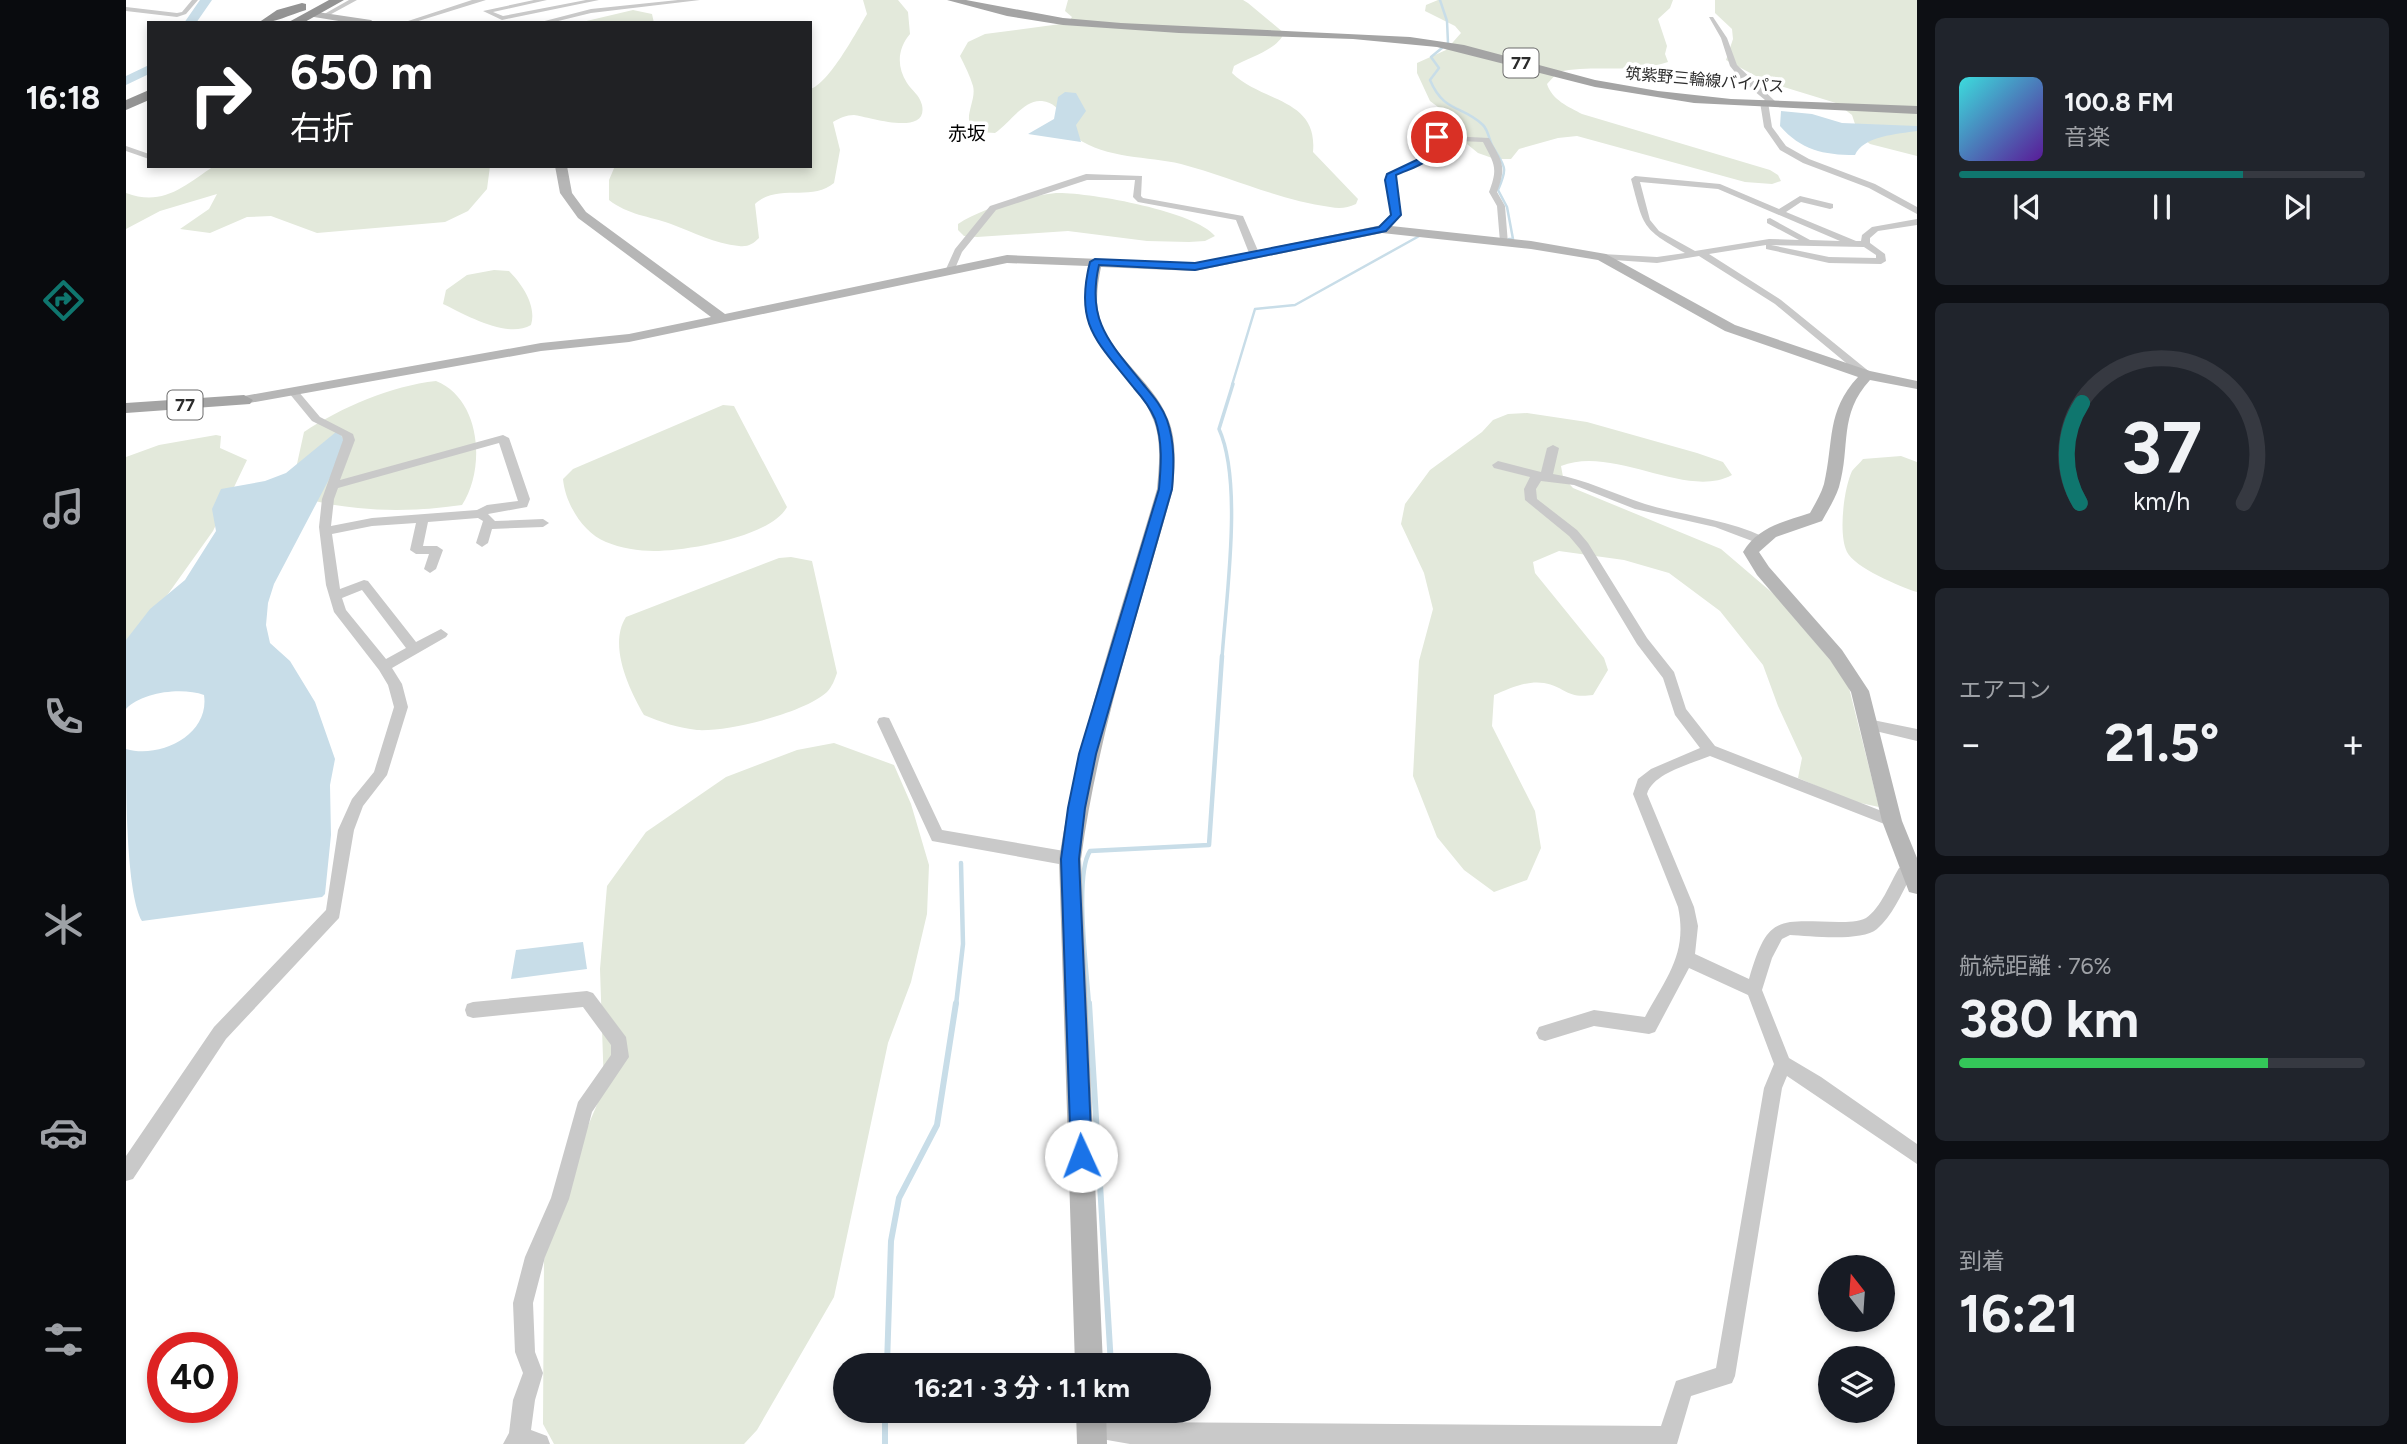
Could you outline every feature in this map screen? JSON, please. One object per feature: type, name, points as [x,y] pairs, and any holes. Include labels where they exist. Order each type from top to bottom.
[{"type":"highway","points":[[286,21],[327,0]]},
{"type":"highway","points":[[297,21],[338,0]]},
{"type":"highway","points":[[267,21],[300,5]]},
{"type":"highway","points":[[126,106],[147,96]]},
{"type":"highway","points":[[126,113],[147,97]]},
{"type":"main road","name":"筑紫野三輪線バイパス","points":[[952,0],[997,11],[1090,24],[1350,35],[1419,41],[1486,53],[1621,89],[1682,97],[1917,110]]},
{"type":"main road","name":"77","points":[[126,408],[244,400]]},
{"type":"street","points":[[126,9],[177,15],[184,13],[195,0]]},
{"type":"street","points":[[316,18],[354,0]]},
{"type":"street","points":[[411,21],[463,2],[483,0]]},
{"type":"street","points":[[544,0],[486,11],[502,18],[597,0],[605,9]]},
{"type":"street","points":[[549,21],[605,9],[696,0]]},
{"type":"street","points":[[316,18],[349,21]]},
{"type":"street","points":[[1711,18],[1724,38],[1734,66],[1769,103],[1768,127],[1783,148],[1806,161],[1872,186],[1917,211]]},
{"type":"street","points":[[1382,229],[1396,215],[1390,180],[1392,174],[1426,159],[1430,153],[1432,138],[1486,140],[1500,166],[1493,192],[1501,206],[1506,242]]},
{"type":"street","points":[[126,148],[147,156]]},
{"type":"street","points":[[561,168],[562,188],[569,201],[582,215],[723,319]]},
{"type":"street","points":[[951,269],[958,251],[993,208],[1086,177],[1139,178],[1137,197],[1141,200],[1172,203],[1219,216],[1240,218],[1254,253]]},
{"type":"street","points":[[1855,244],[1710,184],[1635,179],[1646,220],[1656,233],[1697,253],[1777,302],[1867,375]]},
{"type":"street","points":[[1905,203],[1916,198]]},
{"type":"street","points":[[1780,212],[1800,199],[1830,205]]},
{"type":"street","points":[[1770,221],[1811,243]]},
{"type":"street","points":[[1866,244],[1865,237],[1875,229],[1917,222]]},
{"type":"street","points":[[244,400],[295,393],[476,357],[629,338],[1007,259],[1195,267],[1382,229],[1506,242],[1602,257],[1657,260],[1756,243],[1866,244],[1880,254],[1881,261],[1829,260],[1756,243]]},
{"type":"street","points":[[1602,257],[1730,328],[1867,375],[1917,385]]},
{"type":"street","points":[[1089,1353],[1070,859],[1076,808],[1087,754],[1163,499],[1167,466],[1161,419],[1153,404],[1102,341],[1091,317],[1088,289],[1095,262]]},
{"type":"street","points":[[1867,375],[1848,396],[1836,438],[1832,484],[1815,517],[1760,540],[1755,543],[1751,552],[1763,571],[1836,655],[1860,691],[1892,821],[1914,878]]},
{"type":"street","points":[[126,1172],[220,1032],[333,913],[346,830],[357,803],[380,775],[401,707],[395,684],[384,666],[340,612],[335,596],[326,531],[328,499],[349,440],[347,434],[316,419],[295,393]]},
{"type":"street","points":[[326,531],[372,522],[480,514],[487,509],[523,504],[524,499],[503,438],[333,486]]},
{"type":"street","points":[[1546,477],[1553,447]]},
{"type":"street","points":[[1497,465],[1591,488],[1641,507],[1710,521],[1744,531],[1760,540]]},
{"type":"street","points":[[1546,477],[1534,479],[1530,489],[1531,500],[1573,533],[1584,546],[1642,641],[1669,676],[1680,711],[1710,750],[1892,821]]},
{"type":"street","points":[[480,514],[489,520],[482,543]]},
{"type":"street","points":[[423,518],[416,550],[437,550],[429,569]]},
{"type":"street","points":[[487,525],[543,523]]},
{"type":"street","points":[[335,596],[364,584],[414,649]]},
{"type":"street","points":[[384,666],[442,634]]},
{"type":"street","points":[[884,722],[937,836],[1070,859]]},
{"type":"street","points":[[1868,724],[1917,735]]},
{"type":"street","points":[[1900,731],[1917,724]]},
{"type":"street","points":[[1545,1032],[1594,1018],[1649,1026],[1686,958],[1690,926],[1686,907],[1640,794],[1643,783],[1656,773],[1710,750]]},
{"type":"street","points":[[1914,878],[1905,873],[1885,907],[1870,925],[1850,929],[1788,928],[1776,934],[1764,956],[1754,990],[1783,1064],[1815,1083],[1917,1155]]},
{"type":"street","points":[[1686,958],[1754,990]]},
{"type":"street","points":[[473,1010],[587,999],[620,1042],[620,1057],[584,1108],[560,1199],[535,1257],[523,1303],[525,1352],[533,1373],[516,1440],[539,1444]]},
{"type":"street","points":[[1092,1428],[1130,1433],[1671,1441],[1683,1388],[1725,1376],[1773,1088],[1783,1064]]},
{"type":"shaded area","points":[[863,0],[898,0],[908,12],[910,34],[901,51],[900,64],[903,77],[919,98],[922,115],[916,121],[907,123],[854,115],[833,122],[840,150],[834,183],[815,191],[774,195],[755,204],[759,238],[748,245],[730,245],[631,212],[609,200],[609,180],[614,168],[812,168],[812,88],[825,78],[842,56],[867,14]]},
{"type":"shaded area","points":[[1068,0],[1243,0],[1248,3],[1284,33],[1269,49],[1234,66],[1232,73],[1245,83],[1298,111],[1307,121],[1312,134],[1313,152],[1358,199],[1356,204],[1334,208],[1311,204],[1181,164],[1101,150],[1077,138],[1055,106],[1042,101],[1035,101],[1023,108],[995,133],[973,128],[969,116],[973,86],[960,56],[968,42],[985,34],[1068,23],[1072,17],[1065,11]]},
{"type":"shaded area","points":[[1438,0],[1673,0],[1670,8],[1658,19],[1667,46],[1665,54],[1668,62],[1641,68],[1558,72],[1547,84],[1549,90],[1582,114],[1770,170],[1778,175],[1781,181],[1772,184],[1745,182],[1577,136],[1558,138],[1519,149],[1511,159],[1495,159],[1478,153],[1467,144],[1442,110],[1430,101],[1417,73],[1417,63],[1446,50],[1461,33],[1455,26],[1425,11],[1426,5]]},
{"type":"shaded area","points":[[1715,0],[1917,0],[1917,156],[1870,144],[1859,136],[1852,115],[1836,103],[1767,82],[1726,60],[1733,39],[1732,29],[1715,13]]},
{"type":"shaded area","points":[[633,10],[652,14],[654,21],[586,21]]},
{"type":"shaded area","points":[[211,168],[490,168],[487,189],[468,211],[445,222],[317,233],[271,216],[247,217],[210,233],[180,229],[209,209],[217,194],[160,211],[126,229],[126,193],[151,198],[183,187]]},
{"type":"shaded area","points":[[1056,193],[1092,196],[1164,211],[1204,227],[1215,236],[1205,241],[1189,242],[1147,241],[1068,231],[977,237],[964,236],[958,230],[958,224],[992,208]]},
{"type":"shaded area","points":[[494,270],[509,271],[519,282],[532,310],[531,325],[521,329],[499,327],[443,304],[446,290],[467,275]]},
{"type":"shaded area","points":[[436,381],[451,390],[462,403],[475,436],[474,473],[470,490],[462,505],[378,510],[296,496],[295,473],[304,432],[367,399]]},
{"type":"shaded area","points":[[723,405],[734,406],[787,507],[778,518],[764,527],[726,540],[654,551],[611,544],[590,532],[571,507],[564,488],[563,479],[573,469]]},
{"type":"shaded area","points":[[1527,413],[1587,422],[1723,462],[1732,475],[1714,481],[1672,478],[1604,462],[1582,461],[1561,466],[1563,477],[1573,488],[1721,549],[1776,596],[1847,680],[1879,807],[1851,801],[1798,778],[1802,758],[1763,665],[1720,611],[1669,573],[1624,560],[1559,551],[1533,562],[1535,573],[1604,658],[1608,670],[1593,695],[1571,694],[1538,682],[1494,695],[1492,726],[1535,811],[1541,848],[1527,880],[1494,892],[1464,870],[1437,837],[1413,776],[1419,661],[1433,609],[1424,573],[1401,524],[1405,504],[1430,470],[1482,432],[1493,420],[1508,414]]},
{"type":"shaded area","points":[[221,436],[220,448],[247,460],[213,531],[168,594],[126,643],[126,457],[159,445]]},
{"type":"shaded area","points":[[1901,456],[1917,462],[1917,592],[1858,564],[1851,558],[1844,544],[1845,499],[1852,471],[1863,459]]},
{"type":"shaded area","points":[[779,558],[812,561],[837,673],[827,692],[816,700],[784,714],[727,728],[690,729],[644,715],[632,693],[620,653],[621,628],[626,617]]},
{"type":"shaded area","points":[[834,743],[894,765],[911,804],[929,865],[927,914],[911,982],[888,1043],[834,1297],[757,1430],[744,1444],[554,1444],[543,1424],[544,1261],[554,1206],[604,1088],[600,969],[607,886],[646,832],[726,777],[797,750]]},
{"type":"water","points":[[1065,92],[1076,93],[1086,111],[1076,125],[1081,142],[1028,134],[1054,119],[1058,97]]},
{"type":"water","points":[[1781,111],[1812,114],[1842,123],[1917,126],[1917,131],[1873,140],[1855,155],[1833,154],[1796,141],[1780,126]]},
{"type":"water","points":[[336,432],[344,441],[336,466],[274,584],[268,603],[266,625],[270,643],[290,661],[315,702],[335,759],[330,785],[331,835],[325,894],[322,897],[142,921],[130,865],[126,749],[153,750],[180,741],[199,722],[204,709],[204,695],[174,691],[152,695],[126,709],[126,640],[150,609],[185,580],[216,531],[212,509],[221,489],[265,481],[286,473]]},
{"type":"water","points":[[583,942],[587,969],[511,979],[516,950]]},
{"type":"waterway","points":[[191,21],[206,0]]},
{"type":"waterway","points":[[1440,0],[1447,21],[1448,43],[1431,57],[1439,68],[1430,80],[1441,98],[1486,129],[1504,166],[1498,190],[1507,207],[1513,239],[1509,239]]},
{"type":"waterway","points":[[126,81],[147,70]]},
{"type":"waterway","points":[[1232,385],[1255,309],[1295,305],[1421,235]]},
{"type":"waterway","points":[[1222,658],[1232,509],[1226,452],[1219,429],[1233,384]]},
{"type":"waterway","points":[[1089,1005],[1082,902],[1085,863],[1090,851],[1209,845],[1222,656]]},
{"type":"waterway","points":[[956,1005],[963,944],[961,863]]},
{"type":"waterway","points":[[887,1353],[891,1241],[899,1198],[937,1125],[956,1003]]},
{"type":"waterway","points":[[1089,1003],[1110,1353]]},
{"type":"waterway","points":[[885,1423],[885,1444]]},
{"type":"district","name":"赤坂","points":[[967,133]]},
{"type":"route","points":[[1081,1156],[1070,859],[1076,808],[1087,754],[1165,489],[1167,466],[1161,419],[1144,391],[1102,341],[1091,317],[1088,289],[1095,262],[1195,267],[1382,229],[1390,224],[1396,215],[1390,180],[1392,174],[1395,170],[1426,159],[1430,153],[1432,138],[1437,137]]}]
